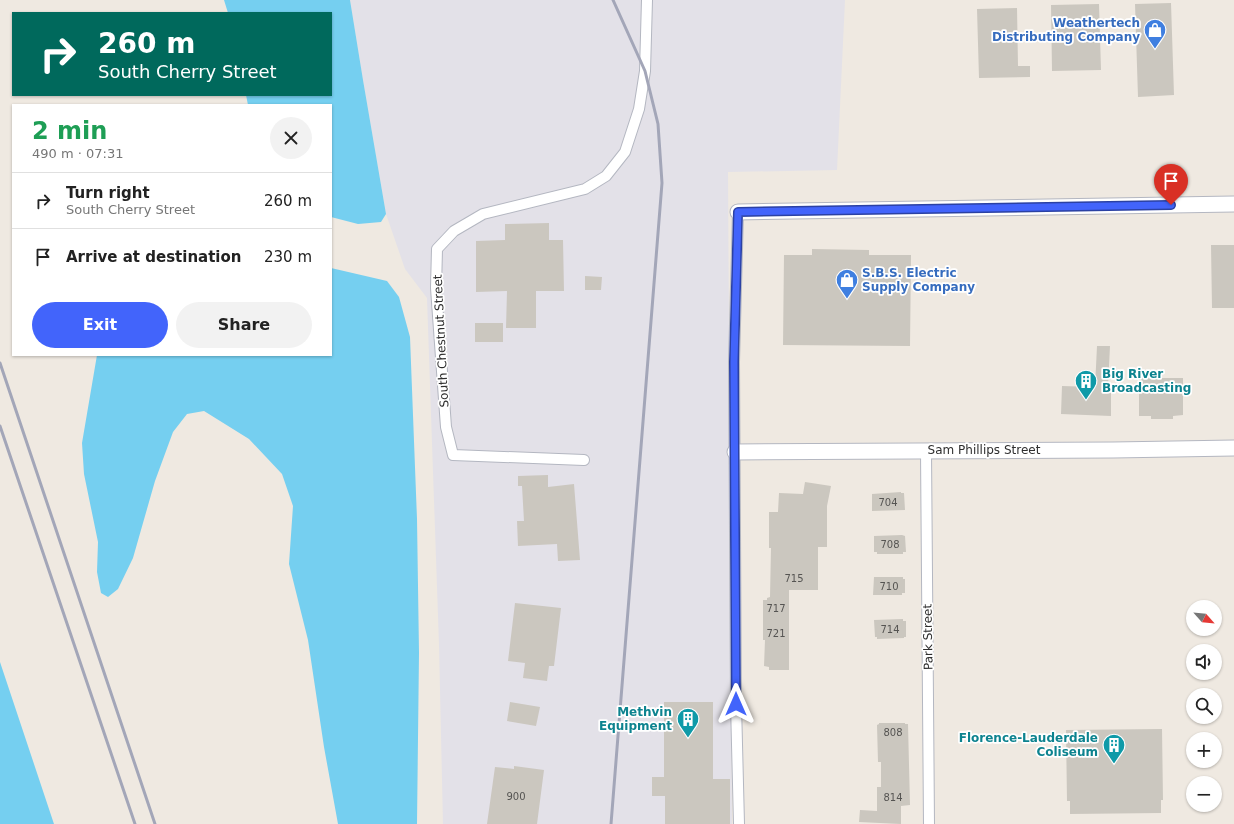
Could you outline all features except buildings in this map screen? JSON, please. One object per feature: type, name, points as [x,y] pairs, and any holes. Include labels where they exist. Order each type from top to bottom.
[{"type":"street","name":"South Chestnut Street","points":[[584,460],[454,454],[446,427],[436,288],[437,249],[454,231],[483,214],[585,189],[606,176],[625,152],[638,109],[644,71],[647,0]]},
{"type":"street","points":[[739,824],[736,704],[734,362],[738,212],[1234,204]]},
{"type":"street","name":"Sam Phillips Street","points":[[735,452],[1234,448]]},
{"type":"street","name":"Park Street","points":[[926,451],[929,824]]},
{"type":"shaded area","points":[[350,0],[845,0],[837,170],[728,172],[732,824],[443,824],[439,645],[427,298],[405,269],[386,214]]},
{"type":"water","points":[[224,0],[350,0],[386,214],[381,222],[358,224],[332,217],[332,104],[248,104],[246,96],[332,96],[332,12],[228,12]]},
{"type":"water","points":[[332,268],[387,281],[399,297],[410,337],[417,519],[419,653],[417,824],[338,824],[324,747],[308,640],[289,564],[293,506],[282,474],[249,439],[204,411],[187,414],[173,432],[155,481],[133,558],[118,589],[108,597],[101,593],[97,572],[98,542],[84,474],[82,443],[97,356],[332,356]]},
{"type":"water","points":[[0,662],[54,824],[0,824]]},
{"type":"railway","points":[[611,824],[662,183],[658,124],[645,71],[613,0]]},
{"type":"railway","points":[[0,363],[155,824]]},
{"type":"railway","points":[[0,426],[135,824]]},
{"type":"place","name":"Weathertech Distributing Company","points":[[1155,50]]},
{"type":"place","name":"S.B.S. Electric Supply Company","points":[[847,300]]},
{"type":"place","name":"Big River Broadcasting","points":[[1086,400]]},
{"type":"place","name":"Methvin Equipment","points":[[688,738]]},
{"type":"place","name":"Florence-Lauderdale Coliseum","points":[[1114,764]]},
{"type":"route","points":[[736,704],[734,362],[738,212],[1171,205]]}]
